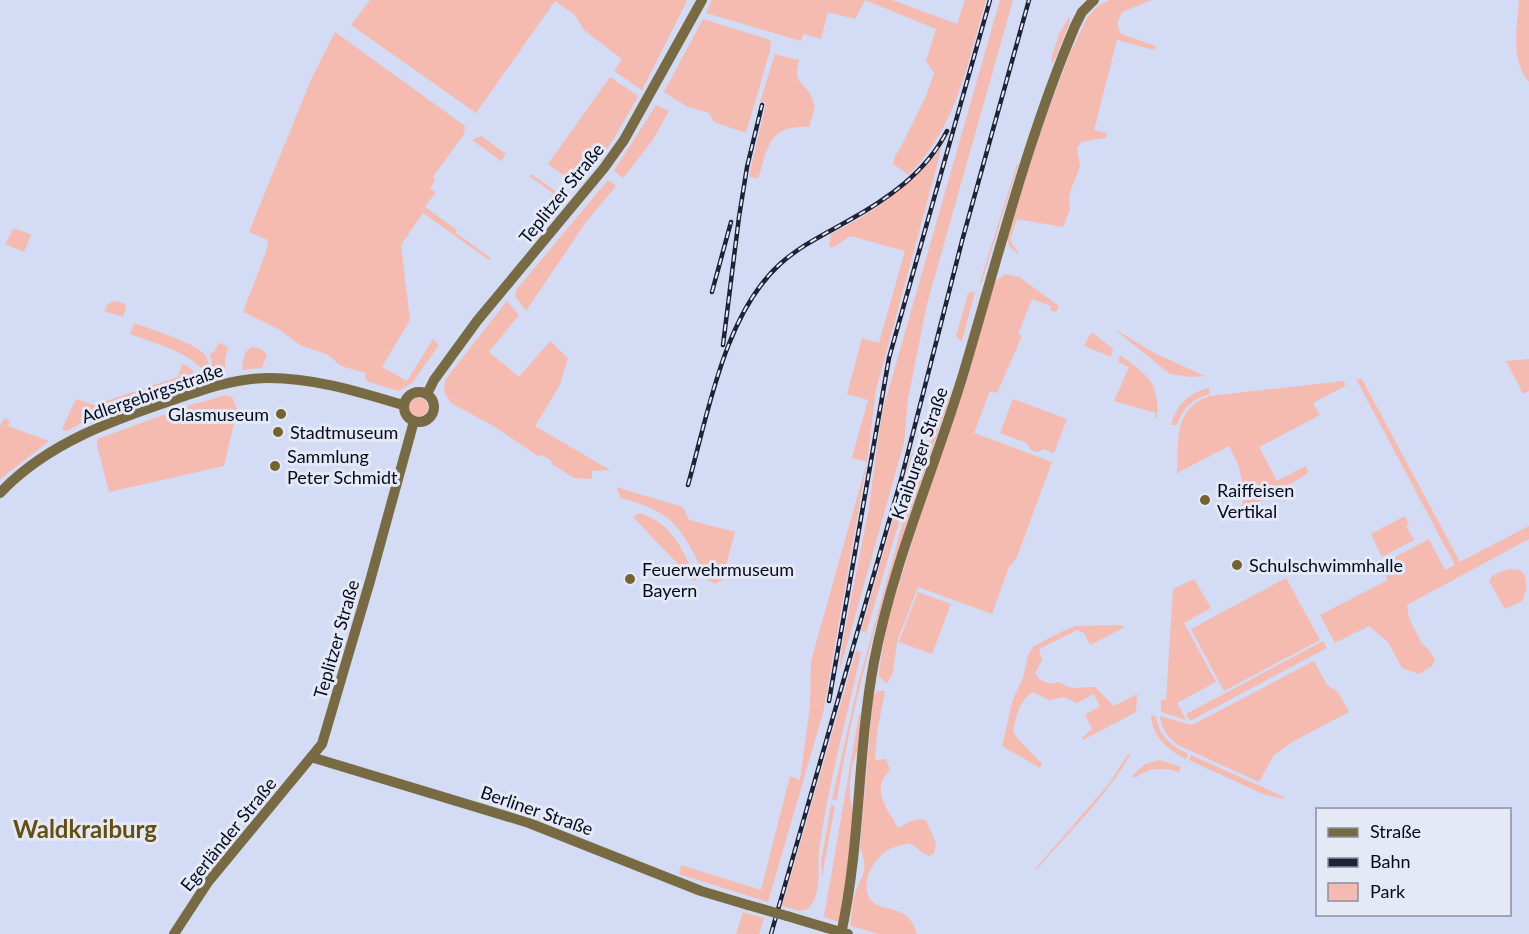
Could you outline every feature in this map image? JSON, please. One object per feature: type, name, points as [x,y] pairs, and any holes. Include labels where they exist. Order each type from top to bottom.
[{"type":"street","name":"Teplitzer Straße","points":[[427,394],[434,380],[477,321],[624,140],[702,0]]},
{"type":"street","name":"Kraiburger Straße","points":[[841,934],[854,865],[865,717],[883,622],[918,506],[965,368],[996,256],[1035,132],[1075,26],[1082,12],[1095,0]]},
{"type":"street","name":"Adlergebirgsstraße","points":[[0,493],[49,454],[80,435],[166,402],[227,384],[260,378],[303,381],[344,388],[403,405]]},
{"type":"street","points":[[412,393],[427,394],[433,402],[433,412],[423,422],[414,421],[405,414],[403,405],[412,393]]},
{"type":"street","name":"Teplitzer Straße","points":[[312,757],[326,734],[414,421]]},
{"type":"street","name":"Berliner Straße","points":[[312,757],[529,823],[701,891],[848,934]]},
{"type":"street","name":"Egerländer Straße","points":[[174,934],[208,882],[312,757]]},
{"type":"green space","points":[[370,0],[687,1],[642,90],[614,71],[622,59],[584,30],[575,15],[555,1],[476,113],[351,25]]},
{"type":"green space","points":[[712,0],[865,0],[855,19],[828,12],[821,39],[803,34],[801,41],[706,13]]},
{"type":"green space","points":[[865,0],[892,0],[957,24],[965,0],[986,0],[966,71],[949,115],[939,136],[909,175],[893,164],[926,96],[934,73],[926,61],[936,29]]},
{"type":"green space","points":[[1000,0],[1013,0],[927,304],[908,399],[904,443],[839,673],[843,640],[868,513],[882,413]]},
{"type":"green space","points":[[1110,0],[1152,0],[1122,12],[1117,24],[1121,34],[1156,46],[1154,50],[1117,40],[1094,130],[1106,133],[1107,136],[1081,142],[1077,148],[1080,167],[1072,186],[1069,197],[1070,209],[1063,227],[1017,219],[1010,240],[1020,256],[1010,247],[1007,239],[1039,134],[1071,51],[1087,18],[1098,6]]},
{"type":"green space","points":[[1519,0],[1529,0],[1529,82],[1519,64],[1517,54],[1516,32]]},
{"type":"green space","points":[[1069,17],[1070,22],[1053,64],[1051,59],[1059,34]]},
{"type":"green space","points":[[703,19],[770,40],[771,47],[746,133],[714,122],[709,113],[686,106],[664,92]]},
{"type":"green space","points":[[335,32],[465,126],[464,134],[433,177],[435,180],[430,188],[436,192],[425,207],[491,258],[489,260],[423,213],[401,245],[410,320],[382,367],[407,381],[433,339],[439,345],[412,383],[399,391],[369,382],[365,379],[366,373],[341,366],[328,355],[300,345],[280,330],[243,312],[267,249],[268,240],[249,232],[310,82]]},
{"type":"green space","points":[[775,54],[799,60],[798,79],[810,94],[815,107],[809,127],[786,130],[772,140],[758,179],[749,176],[766,103],[760,102]]},
{"type":"green space","points":[[610,77],[638,96],[600,159],[581,179],[573,182],[548,164]]},
{"type":"green space","points":[[656,105],[669,111],[652,141],[623,178],[614,171]]},
{"type":"green space","points":[[481,136],[506,154],[501,161],[472,140]]},
{"type":"green space","points":[[942,147],[876,390],[867,462],[852,458],[868,400],[847,394],[862,338],[879,343],[905,251],[850,236],[834,247],[829,247],[831,234],[863,216],[904,186]]},
{"type":"green space","points":[[1017,164],[1018,166],[981,284],[980,282]]},
{"type":"green space","points":[[531,174],[554,190],[562,204],[536,235],[529,237],[554,202],[550,198],[553,193],[529,176]]},
{"type":"green space","points":[[608,180],[616,186],[586,222],[526,311],[515,296],[516,290]]},
{"type":"green space","points":[[14,228],[31,235],[24,252],[5,244]]},
{"type":"green space","points":[[1005,274],[1019,277],[1059,306],[1056,312],[1050,310],[1051,306],[1032,299],[1018,334],[1022,336],[997,393],[990,391],[974,433],[1052,462],[1017,557],[1009,567],[992,614],[918,587],[897,642],[893,672],[887,684],[879,676],[879,671],[887,623],[923,506],[970,370],[993,283]]},
{"type":"green space","points":[[975,292],[962,341],[956,336],[968,294]]},
{"type":"green space","points":[[114,301],[124,303],[126,307],[123,317],[104,311],[108,304]]},
{"type":"green space","points":[[507,301],[519,315],[489,352],[519,377],[550,341],[568,358],[560,385],[535,426],[610,470],[592,471],[592,479],[574,478],[552,464],[551,460],[542,455],[538,456],[495,427],[451,403],[444,392],[445,380]]},
{"type":"green space","points":[[134,323],[181,340],[198,349],[208,361],[208,376],[193,361],[183,355],[130,334]]},
{"type":"green space","points":[[1113,328],[1154,353],[1205,376],[1170,374]]},
{"type":"green space","points":[[1093,333],[1113,349],[1111,357],[1084,346],[1090,334]]},
{"type":"green space","points":[[219,343],[228,347],[225,374],[214,377],[210,354],[214,352]]},
{"type":"green space","points":[[251,347],[259,348],[267,354],[262,368],[242,370],[245,354]]},
{"type":"green space","points":[[1120,355],[1150,380],[1156,396],[1157,418],[1155,418],[1156,413],[1114,401],[1129,367],[1118,362]]},
{"type":"green space","points":[[1529,359],[1529,391],[1523,394],[1506,361]]},
{"type":"green space","points":[[182,364],[192,370],[195,382],[85,421],[67,431],[62,429],[76,399],[94,405],[178,377]]},
{"type":"green space","points":[[1356,379],[1362,379],[1460,562],[1529,526],[1529,539],[1407,605],[1409,618],[1421,642],[1435,660],[1432,666],[1419,674],[1402,668],[1388,642],[1369,626],[1335,643],[1320,615],[1388,580],[1380,565],[1429,539],[1445,570],[1455,565]]},
{"type":"green space","points":[[1344,381],[1345,386],[1313,403],[1320,415],[1259,447],[1277,481],[1306,466],[1308,472],[1240,512],[1245,493],[1238,464],[1229,446],[1177,473],[1180,427],[1190,408],[1198,401],[1210,396]]},
{"type":"green space","points":[[954,386],[886,591],[858,695],[837,800],[832,799],[858,684],[915,479]]},
{"type":"green space","points":[[1209,388],[1210,394],[1189,405],[1177,425],[1171,425],[1176,411],[1185,400]]},
{"type":"green space","points":[[226,395],[232,397],[237,409],[224,466],[109,492],[97,439],[191,405]]},
{"type":"green space","points":[[418,397],[425,400],[428,407],[425,414],[418,417],[411,414],[408,407],[411,400]]},
{"type":"green space","points":[[1013,399],[1067,419],[1054,453],[1044,449],[1037,452],[1031,450],[1027,443],[1000,433]]},
{"type":"green space","points":[[4,418],[10,421],[8,426],[49,441],[0,479],[0,426]]},
{"type":"green space","points":[[912,453],[921,456],[912,478],[866,633],[861,631]]},
{"type":"green space","points":[[867,462],[823,713],[768,902],[679,874],[681,865],[761,890],[790,776],[800,780],[810,706],[811,661]]},
{"type":"green space","points":[[616,487],[683,507],[689,520],[735,532],[722,580],[715,584],[709,581],[686,540],[672,522],[655,510],[621,498]]},
{"type":"green space","points":[[640,513],[662,524],[676,540],[697,581],[693,580],[633,517]]},
{"type":"green space","points":[[1405,516],[1409,524],[1406,526],[1414,540],[1382,557],[1371,534]]},
{"type":"green space","points":[[1509,569],[1522,572],[1526,580],[1526,589],[1522,601],[1505,609],[1489,581],[1493,575]]},
{"type":"green space","points":[[1286,578],[1320,640],[1224,691],[1191,629]]},
{"type":"green space","points":[[1194,579],[1211,608],[1184,623],[1216,682],[1177,703],[1186,720],[1161,712],[1161,700],[1166,700],[1173,589]]},
{"type":"green space","points":[[918,592],[951,604],[932,654],[899,642]]},
{"type":"green space","points":[[1120,625],[1125,627],[1090,645],[1084,633],[1077,630],[1039,649],[1042,660],[1035,673],[1039,679],[1050,684],[1058,682],[1072,688],[1095,687],[1114,706],[1137,694],[1136,712],[1083,740],[1082,738],[1092,729],[1085,715],[1100,706],[1094,694],[1077,703],[1064,697],[1049,700],[1033,692],[1021,704],[1013,731],[1042,764],[1040,768],[1002,746],[1013,699],[1023,678],[1028,655],[1034,646],[1076,626]]},
{"type":"green space","points":[[1323,641],[1327,648],[1190,721],[1186,714]]},
{"type":"green space","points":[[856,651],[861,652],[824,819],[819,851],[818,886],[808,909],[800,911],[782,906]]},
{"type":"green space","points":[[1314,661],[1327,685],[1338,692],[1349,712],[1294,741],[1274,755],[1259,782],[1178,745],[1162,725],[1160,716],[1191,725],[1196,723]]},
{"type":"green space","points":[[877,691],[885,691],[877,732],[875,760],[886,759],[890,770],[881,785],[882,799],[898,828],[915,820],[926,820],[936,843],[934,853],[929,856],[910,844],[900,845],[886,851],[871,870],[867,892],[875,904],[907,917],[917,934],[879,934],[850,926],[854,897],[864,868],[860,847],[873,697]]},
{"type":"green space","points":[[859,714],[861,714],[857,752],[852,765],[850,781],[853,813],[848,865],[839,922],[824,917]]},
{"type":"green space","points":[[1151,715],[1156,716],[1163,735],[1188,754],[1186,759],[1162,742],[1154,730]]},
{"type":"green space","points":[[1129,753],[1130,755],[1110,785],[1036,870],[1108,785]]},
{"type":"green space","points":[[1191,755],[1284,797],[1283,799],[1263,794],[1189,760]]},
{"type":"green space","points":[[1160,760],[1181,767],[1179,772],[1156,769],[1134,778],[1132,776],[1145,764]]},
{"type":"green space","points":[[831,805],[835,806],[822,877],[821,862]]},
{"type":"green space","points":[[743,912],[764,918],[759,934],[736,934]]},
{"type":"railway","points":[[829,701],[889,358],[990,0]]},
{"type":"railway","points":[[771,934],[902,476],[962,241],[1029,0]]},
{"type":"railway","points":[[723,345],[747,167],[762,105]]},
{"type":"railway","points":[[688,485],[720,367],[745,310],[761,285],[780,264],[796,252],[876,204],[904,184],[928,160],[947,131]]},
{"type":"railway","points":[[712,292],[731,222]]},
{"type":"place","name":"Glasmuseum","points":[[281,414]]},
{"type":"place","name":"Stadtmuseum","points":[[278,432]]},
{"type":"place","name":"Sammlung Peter Schmidt","points":[[275,466]]},
{"type":"place","name":"Raiffeisen Vertikal","points":[[1205,500]]},
{"type":"place","name":"Schulschwimmhalle","points":[[1237,565]]},
{"type":"place","name":"Feuerwehrmuseum Bayern","points":[[630,579]]},
{"type":"district","name":"Waldkraiburg","points":[[85,828]]}]
